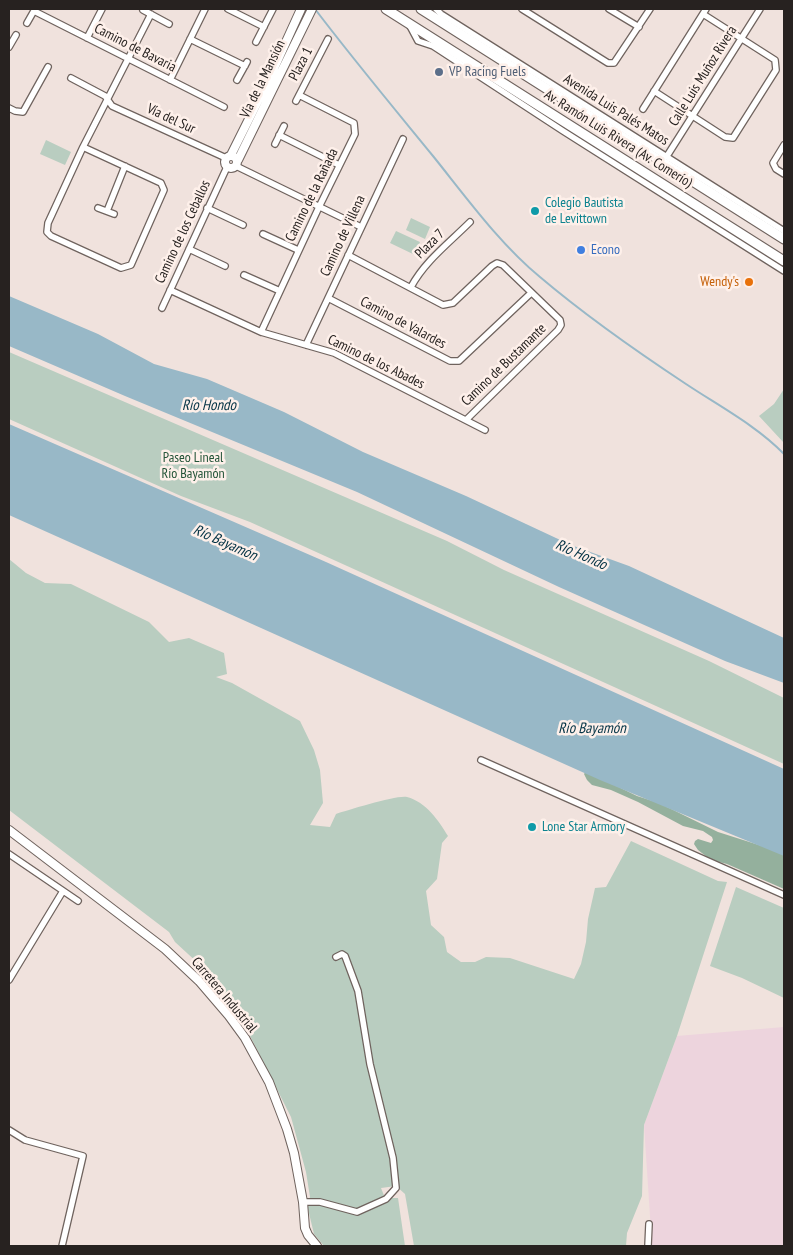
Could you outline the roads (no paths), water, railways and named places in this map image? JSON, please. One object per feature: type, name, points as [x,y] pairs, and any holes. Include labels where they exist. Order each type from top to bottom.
[{"type":"main road","name":"Av. Ramón Luis Rivera (Av. Comerío)","points":[[386,9],[784,261]]},
{"type":"main road","name":"Av. Ramón Luis Rivera (Av. Comerío)","points":[[420,9],[784,239]]},
{"type":"street","points":[[87,38],[102,9]]},
{"type":"street","points":[[170,80],[205,9]]},
{"type":"street","points":[[228,9],[264,27]]},
{"type":"street","points":[[256,42],[273,9]]},
{"type":"street","name":"Vía de la Mansión","points":[[232,160],[301,9]]},
{"type":"street","name":"Vía de la Mansión","points":[[232,160],[312,9]]},
{"type":"street","name":"Avenida Luis Palés Matos","points":[[436,9],[784,231]]},
{"type":"street","points":[[522,9],[608,63],[614,63],[650,9]]},
{"type":"street","points":[[609,9],[639,27]]},
{"type":"street","name":"Calle Luis Muñoz Rivera","points":[[667,156],[760,9]]},
{"type":"street","points":[[27,23],[34,10]]},
{"type":"street","name":"Camino de Bavaria","points":[[34,10],[224,107]]},
{"type":"street","points":[[143,10],[170,24]]},
{"type":"street","points":[[643,109],[705,11],[775,60],[776,70],[732,138],[725,137],[654,92]]},
{"type":"street","points":[[83,147],[161,183],[164,190],[130,265],[121,268],[51,236],[47,232],[48,224],[83,147],[151,14]]},
{"type":"street","points":[[408,22],[418,42],[433,46],[784,271]]},
{"type":"street","points":[[12,45],[16,35]]},
{"type":"street","points":[[190,39],[246,64],[237,80]]},
{"type":"street","name":"Plaza 1","points":[[298,98],[328,39]]},
{"type":"street","points":[[9,108],[23,112],[48,67]]},
{"type":"street","name":"Vía del Sur","points":[[71,78],[105,96],[112,106],[232,160],[319,207],[361,227]]},
{"type":"street","name":"Camino de la Rañada","points":[[261,332],[298,250],[355,134],[354,123],[298,98]]},
{"type":"street","points":[[274,144],[284,126]]},
{"type":"street","points":[[279,135],[340,165]]},
{"type":"street","name":"Camino de Villena","points":[[306,345],[403,139]]},
{"type":"street","points":[[784,144],[774,163],[776,169],[784,174]]},
{"type":"street","points":[[227,167],[225,163],[232,160]]},
{"type":"street","points":[[106,211],[125,166]]},
{"type":"street","name":"Camino de los Ceballos","points":[[162,308],[227,167]]},
{"type":"street","points":[[98,208],[114,214]]},
{"type":"street","points":[[208,208],[243,225]]},
{"type":"street","name":"Plaza 7","points":[[411,287],[427,263],[470,222]]},
{"type":"street","points":[[263,234],[298,250]]},
{"type":"street","points":[[189,249],[225,266]]},
{"type":"street","name":"Camino de Bustamante","points":[[348,255],[443,305],[448,305],[497,263],[503,265],[560,320],[561,325],[466,420]]},
{"type":"street","points":[[244,275],[280,291]]},
{"type":"street","name":"Camino de los Abades","points":[[170,290],[261,332],[334,353],[485,430]]},
{"type":"street","name":"Camino de Valardes","points":[[328,298],[450,361],[456,362],[532,293]]},
{"type":"street","points":[[481,760],[784,895]]},
{"type":"street","name":"Carretera Industrial","points":[[9,830],[165,949],[199,981],[229,1016],[245,1038],[270,1082],[294,1153],[303,1202],[305,1228],[317,1246]]},
{"type":"street","points":[[9,854],[40,873],[78,901]]},
{"type":"street","points":[[9,980],[63,891]]},
{"type":"street","points":[[303,1202],[320,1202],[357,1212],[386,1199],[396,1188],[393,1158],[370,1064],[358,991],[345,956],[342,954],[336,957]]},
{"type":"street","points":[[9,1130],[25,1140],[83,1156],[62,1246]]},
{"type":"street","points":[[648,1246],[649,1224]]},
{"type":"water","name":"Río Hondo","points":[[9,296],[98,334],[154,364],[207,379],[284,412],[363,452],[466,496],[571,545],[629,566],[784,638],[784,683],[725,661],[559,587],[357,492],[9,346]]},
{"type":"water","name":"Río Bayamón","points":[[9,424],[326,562],[784,769],[784,856],[600,780],[9,515]]},
{"type":"waterway","points":[[315,9],[358,65],[484,219],[525,264],[575,306],[667,372],[750,425],[784,454]]},
{"type":"place","name":"VP Racing Fuels","points":[[439,72]]},
{"type":"place","name":"Colegio Bautista de Levittown","points":[[535,211]]},
{"type":"place","name":"Econo","points":[[581,250]]},
{"type":"place","name":"Wendy's","points":[[749,282]]},
{"type":"place","name":"Lone Star Armory","points":[[532,827]]},
{"type":"park label","name":"Paseo Lineal Río Bayamón","points":[[193,466]]}]
